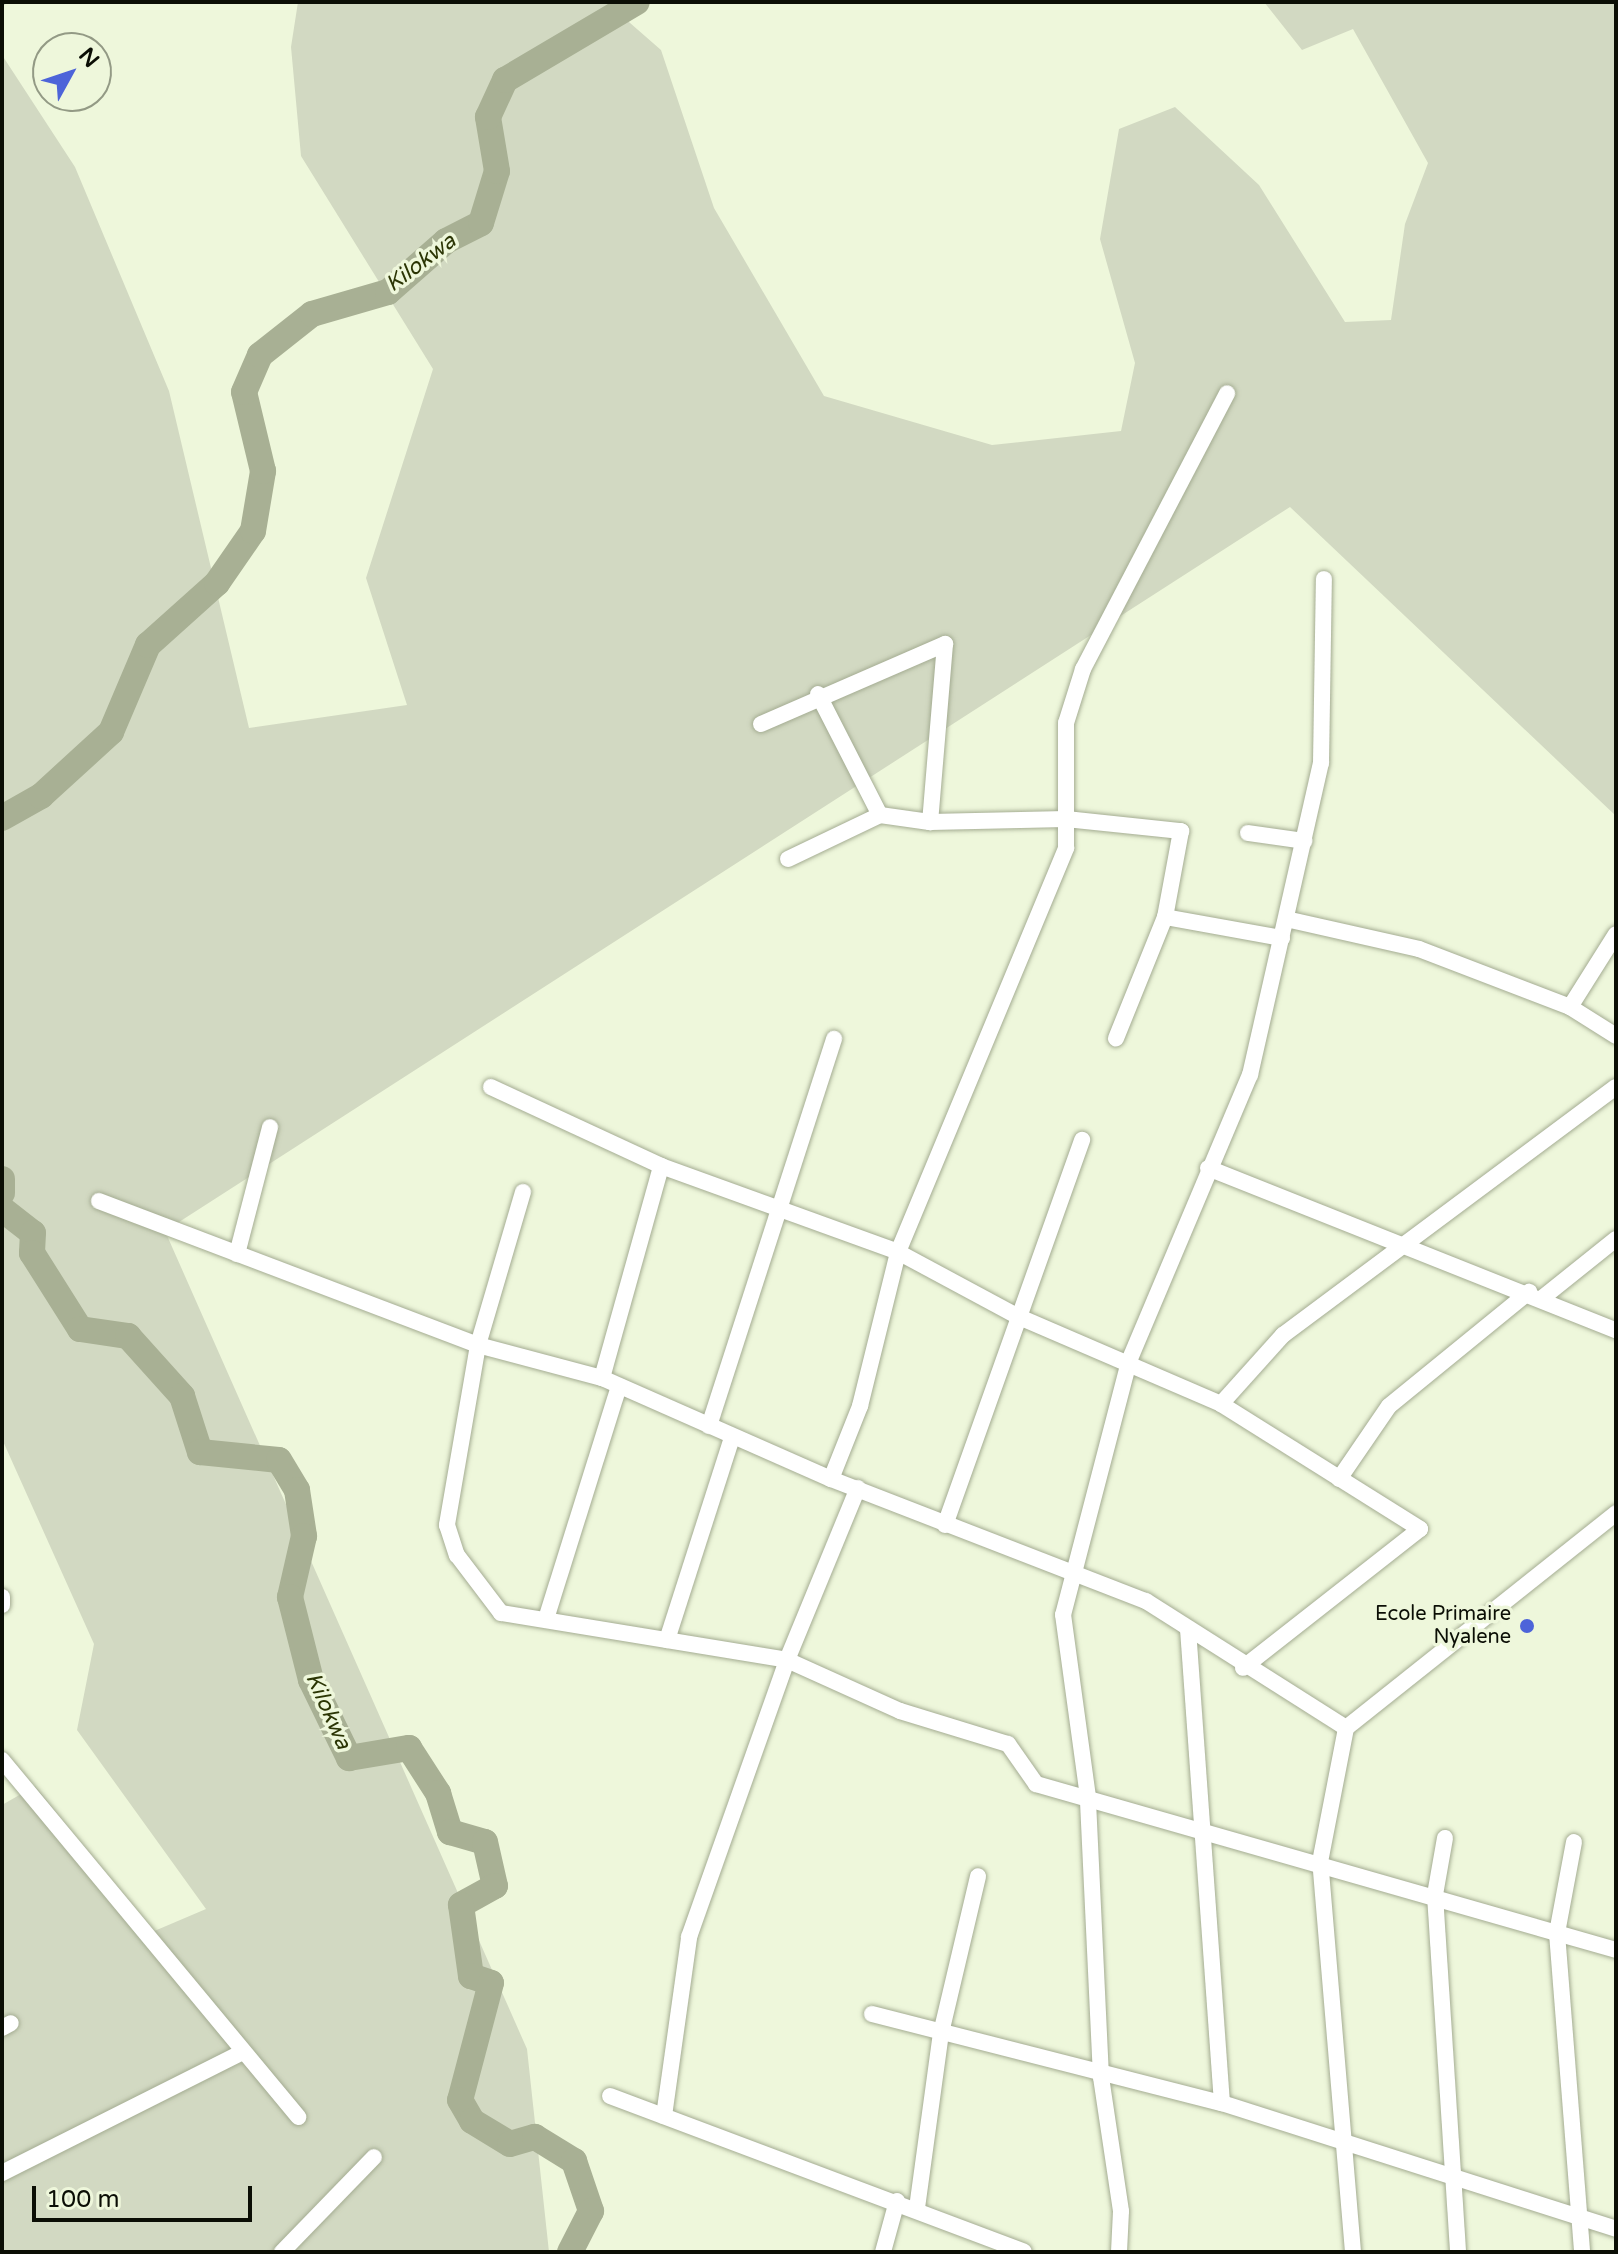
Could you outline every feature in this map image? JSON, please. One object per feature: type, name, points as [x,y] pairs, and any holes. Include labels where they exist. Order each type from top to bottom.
[{"type":"street","points":[[831,1479],[860,1406],[898,1252],[1066,848],[1066,723],[1083,669],[1227,393]]},
{"type":"street","points":[[1119,2252],[1121,2211],[1101,2077],[1088,1797],[1063,1615],[1129,1361],[1208,1168],[1250,1075],[1321,763],[1324,579]]},
{"type":"street","points":[[761,724],[818,694],[945,644],[930,822]]},
{"type":"street","points":[[818,694],[880,815]]},
{"type":"street","points":[[788,859],[880,815],[930,822],[1066,819],[1181,831],[1165,917],[1116,1038]]},
{"type":"street","points":[[1248,833],[1304,841]]},
{"type":"street","points":[[1165,917],[1282,938]]},
{"type":"street","points":[[1286,919],[1419,949],[1570,1007],[1616,1036]]},
{"type":"street","points":[[1570,1007],[1616,934]]},
{"type":"street","points":[[709,1426],[834,1039]]},
{"type":"street","points":[[491,1087],[661,1166],[898,1252],[1017,1316],[1129,1361],[1221,1404],[1420,1529],[1243,1668]]},
{"type":"street","points":[[1221,1404],[1283,1335],[1404,1250],[1616,1087]]},
{"type":"street","points":[[237,1254],[270,1127]]},
{"type":"street","points":[[945,1525],[1082,1140]]},
{"type":"street","points":[[602,1378],[661,1166]]},
{"type":"street","points":[[1208,1168],[1404,1250],[1535,1295],[1616,1330]]},
{"type":"street","points":[[523,1192],[478,1345],[447,1525],[457,1555],[501,1613],[787,1660],[900,1711],[1008,1744],[1036,1784],[1320,1862],[1616,1950]]},
{"type":"street","points":[[99,1201],[478,1345],[602,1378],[831,1479],[1146,1601],[1243,1668],[1346,1728]]},
{"type":"street","points":[[1339,1479],[1389,1406],[1535,1295],[1616,1239]]},
{"type":"street","points":[[546,1619],[619,1386]]},
{"type":"street","points":[[667,1640],[732,1437]]},
{"type":"street","points":[[664,2116],[689,1937],[787,1660],[858,1488]]},
{"type":"street","points":[[1353,2252],[1338,2143],[1320,1862],[1346,1728],[1616,1513]]},
{"type":"street","points":[[2,1597],[2,1605]]},
{"type":"street","points":[[1188,1629],[1222,2103]]},
{"type":"street","points":[[2,1760],[241,2053],[298,2117]]},
{"type":"street","points":[[1445,1838],[1435,1895],[1458,2252]]},
{"type":"street","points":[[1574,1842],[1557,1933],[1582,2220],[1582,2252]]},
{"type":"street","points":[[917,2208],[941,2033],[978,1876]]},
{"type":"street","points":[[872,2014],[1101,2077],[1222,2103],[1338,2143],[1616,2229]]},
{"type":"street","points":[[2,2173],[241,2053]]},
{"type":"street","points":[[610,2096],[917,2208],[1002,2248],[1024,2252]]},
{"type":"street","points":[[282,2252],[374,2157]]},
{"type":"street","points":[[883,2252],[897,2201]]},
{"type":"green space","points":[[298,2],[606,2],[661,50],[714,208],[824,396],[992,445],[1121,431],[1135,363],[1100,239],[1119,129],[1175,107],[1259,185],[1345,322],[1391,320],[1405,224],[1428,163],[1353,29],[1302,50],[1264,2],[1616,2],[1616,816],[1290,507],[165,1231],[527,2049],[549,2252],[2,2252],[2,1805],[35,1786],[152,1932],[206,1909],[77,1730],[94,1644],[2,1439],[2,55],[32,101],[32,112],[39,112],[75,167],[169,391],[249,728],[407,705],[366,578],[433,369],[301,156],[291,47]]},
{"type":"waterway","points":[[128,2],[200,2]]},
{"type":"waterway","name":"Kilokwa","points":[[2,818],[41,796],[111,732],[148,645],[217,583],[253,531],[263,471],[244,392],[260,355],[312,314],[388,292],[446,241],[481,223],[497,171],[488,117],[505,80],[637,2]]},
{"type":"waterway","name":"Kilokwa","points":[[2,1179],[2,1193]]},
{"type":"waterway","name":"Kilokwa","points":[[2,1209],[33,1233],[32,1253],[80,1329],[128,1336],[182,1396],[200,1452],[279,1460],[297,1490],[304,1536],[290,1597],[311,1680],[349,1758],[409,1748],[438,1793],[450,1832],[485,1842],[495,1886],[461,1905],[471,1976],[491,1983],[460,2100],[472,2121],[510,2144],[535,2137],[574,2161],[591,2211],[570,2252]]},
{"type":"place","name":"Ecole Primaire Nyalene","points":[[1527,1626]]}]
